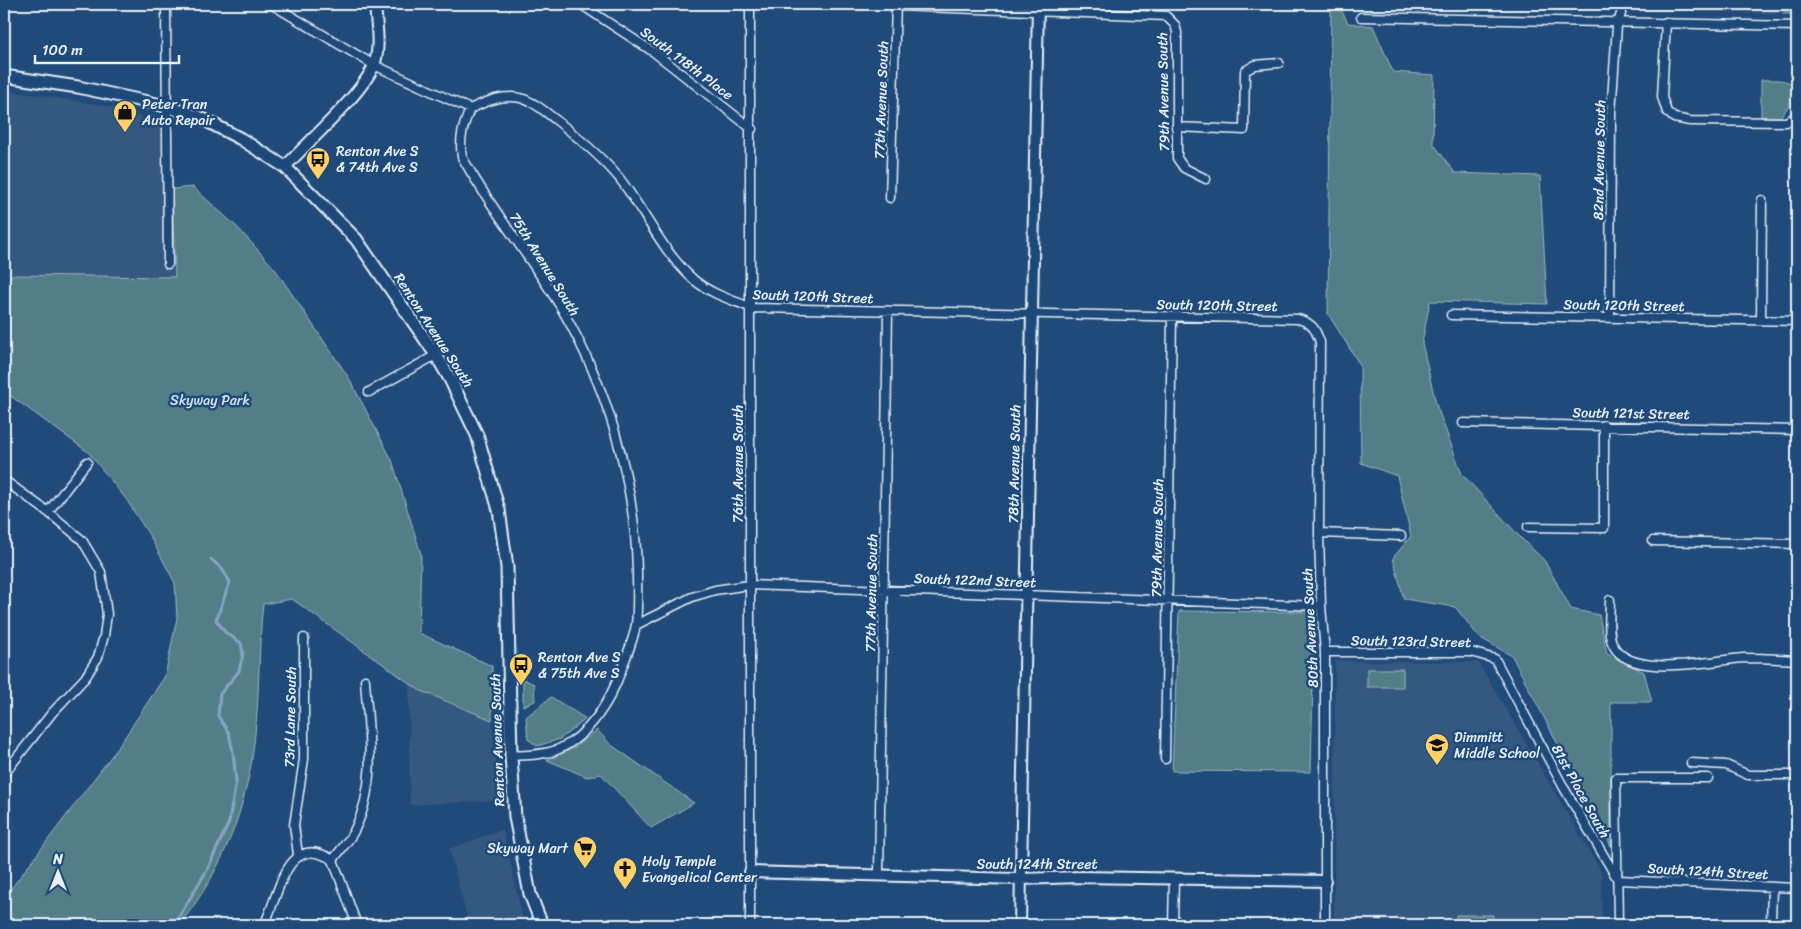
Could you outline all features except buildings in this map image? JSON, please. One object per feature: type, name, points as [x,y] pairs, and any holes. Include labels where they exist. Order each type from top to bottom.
[{"type":"main road","name":"Renton Avenue South","points":[[4,76],[78,87],[166,106],[207,121],[241,139],[285,167],[356,238],[436,355],[477,434],[486,458],[499,510],[507,567],[511,756],[515,818],[530,894],[542,925]]},
{"type":"street","points":[[166,4],[168,264]]},
{"type":"street","points":[[271,4],[374,65],[470,109]]},
{"type":"street","points":[[285,167],[362,85],[374,65],[378,42],[375,4]]},
{"type":"street","name":"South 118th Place","points":[[580,4],[655,53],[752,129]]},
{"type":"street","name":"76th Avenue South","points":[[750,4],[752,129],[749,584],[750,925]]},
{"type":"street","name":"82nd Avenue South","points":[[1610,318],[1611,123],[1618,22],[1624,10],[1624,4]]},
{"type":"street","points":[[896,5],[1038,8]]},
{"type":"street","name":"77th Avenue South","points":[[890,198],[896,5]]},
{"type":"street","name":"79th Avenue South","points":[[1038,8],[1160,14],[1171,20],[1177,32],[1175,145],[1178,162],[1184,168],[1206,179]]},
{"type":"street","name":"78th Avenue South","points":[[1020,925],[1030,315],[1038,8]]},
{"type":"street","points":[[1361,17],[1797,26]]},
{"type":"street","points":[[1666,22],[1662,97],[1674,118],[1690,121],[1786,122],[1797,116]]},
{"type":"street","points":[[1176,127],[1244,130],[1246,71],[1255,65],[1278,63]]},
{"type":"street","name":"South 120th Street","points":[[470,109],[492,100],[511,97],[527,100],[544,110],[601,159],[619,179],[674,258],[693,279],[716,294],[752,308],[1298,319],[1309,322],[1316,330]]},
{"type":"street","name":"75th Avenue South","points":[[470,109],[463,126],[460,143],[462,157],[560,306],[599,386],[622,455],[631,493],[636,539],[636,625],[615,687],[593,721],[573,741],[559,749],[545,753],[511,756]]},
{"type":"street","points":[[1761,320],[1762,200]]},
{"type":"street","name":"77th Avenue South","points":[[878,874],[888,312]]},
{"type":"street","name":"South 120th Street","points":[[1451,314],[1797,321]]},
{"type":"street","name":"79th Avenue South","points":[[1165,759],[1172,317]]},
{"type":"street","name":"80th Avenue South","points":[[1316,330],[1320,342],[1318,533],[1321,606],[1326,652],[1325,925]]},
{"type":"street","points":[[370,392],[436,355]]},
{"type":"street","name":"South 121st Street","points":[[1463,422],[1797,430]]},
{"type":"street","points":[[1528,528],[1604,528],[1604,425]]},
{"type":"street","points":[[48,512],[87,462]]},
{"type":"street","points":[[4,480],[82,540],[100,572],[107,614],[104,636],[98,657],[85,678],[52,713],[4,774]]},
{"type":"street","points":[[1318,533],[1401,536]]},
{"type":"street","points":[[1653,541],[1797,544]]},
{"type":"street","name":"South 122nd Street","points":[[636,625],[692,597],[715,590],[749,584],[1321,606]]},
{"type":"street","points":[[1610,600],[1610,638],[1618,652],[1640,662],[1665,666],[1682,666],[1744,658],[1797,660]]},
{"type":"street","name":"73rd Lane South","points":[[298,855],[294,825],[304,759],[304,638]]},
{"type":"street","name":"South 123rd Street","points":[[1326,652],[1471,652],[1495,659]]},
{"type":"street","name":"81st Place South","points":[[1495,659],[1564,788],[1618,880]]},
{"type":"street","points":[[333,860],[354,831],[362,813],[367,793],[370,767],[365,680]]},
{"type":"street","points":[[1691,763],[1716,763],[1734,768],[1748,775],[1797,775]]},
{"type":"street","points":[[1618,925],[1616,778],[1708,778]]},
{"type":"street","points":[[264,925],[287,868],[298,855],[316,853],[333,860],[357,925]]},
{"type":"street","name":"South 124th Street","points":[[750,872],[1020,879],[1174,879],[1325,882]]},
{"type":"street","points":[[1174,879],[1174,925]]},
{"type":"street","name":"South 124th Street","points":[[1618,880],[1797,888]]},
{"type":"street","points":[[1771,925],[1772,887]]},
{"type":"shaded area","points":[[1633,4],[1797,4],[1797,14],[1640,10]]},
{"type":"shaded area","points":[[4,90],[103,105],[171,126],[175,277],[4,275]]},
{"type":"shaded area","name":"Dimmitt Middle School","points":[[1335,661],[1478,662],[1601,871],[1602,925],[1334,925]]},
{"type":"shaded area","points":[[409,683],[419,690],[492,720],[500,800],[410,805]]},
{"type":"shaded area","points":[[503,829],[524,925],[469,925],[449,849]]},
{"type":"green space","points":[[1174,4],[1338,4],[1348,23],[1373,26],[1393,72],[1434,75],[1433,143],[1455,173],[1540,176],[1547,304],[1430,301],[1422,343],[1436,404],[1462,474],[1544,560],[1571,609],[1599,615],[1607,654],[1644,672],[1652,702],[1611,702],[1611,846],[1512,656],[1479,637],[1455,607],[1404,599],[1393,558],[1411,536],[1397,476],[1361,463],[1360,365],[1328,314],[1331,9],[1305,5]]},
{"type":"green space","points":[[1784,4],[1797,4],[1797,14],[1784,14]]},
{"type":"green space","points":[[1761,80],[1784,81],[1793,85],[1796,90],[1797,96],[1780,117],[1761,117]]},
{"type":"green space","name":"Skyway Park","points":[[193,187],[238,228],[275,269],[349,378],[392,460],[421,554],[419,633],[492,666],[492,720],[419,690],[292,599],[263,604],[257,718],[247,786],[240,811],[221,859],[195,904],[179,925],[4,925],[4,898],[119,746],[165,676],[177,618],[175,583],[151,538],[126,499],[88,452],[8,394],[4,398],[4,275],[175,277],[172,189]]},
{"type":"green space","points":[[1179,611],[1310,612],[1314,632],[1311,772],[1172,771]]},
{"type":"green space","points":[[1367,669],[1403,669],[1403,687],[1367,687]]},
{"type":"green space","points":[[523,679],[534,684],[535,701],[523,706]]},
{"type":"green space","points":[[551,697],[586,719],[560,739],[537,746],[528,739],[526,717]]},
{"type":"green space","points":[[597,730],[610,744],[694,803],[651,828],[601,774],[587,777],[547,760],[574,748]]},
{"type":"green space","points":[[1456,915],[1493,915],[1493,925],[1456,925]]},
{"type":"waterway","points":[[174,925],[207,870],[229,822],[236,781],[229,733],[218,716],[220,694],[239,671],[243,654],[241,643],[226,633],[216,620],[230,582],[222,569],[211,559]]},
{"type":"place","name":"Peter Tran Auto Repair","points":[[125,133]]},
{"type":"place","name":"Renton Ave S & 74th Ave S","points":[[318,180]]},
{"type":"place","name":"Renton Ave S & 75th Ave S","points":[[521,686]]},
{"type":"place","name":"Dimmitt Middle School","points":[[1437,766]]},
{"type":"place","name":"Skyway Mart","points":[[585,869]]},
{"type":"place","name":"Holy Temple Evangelical Center","points":[[625,890]]}]
